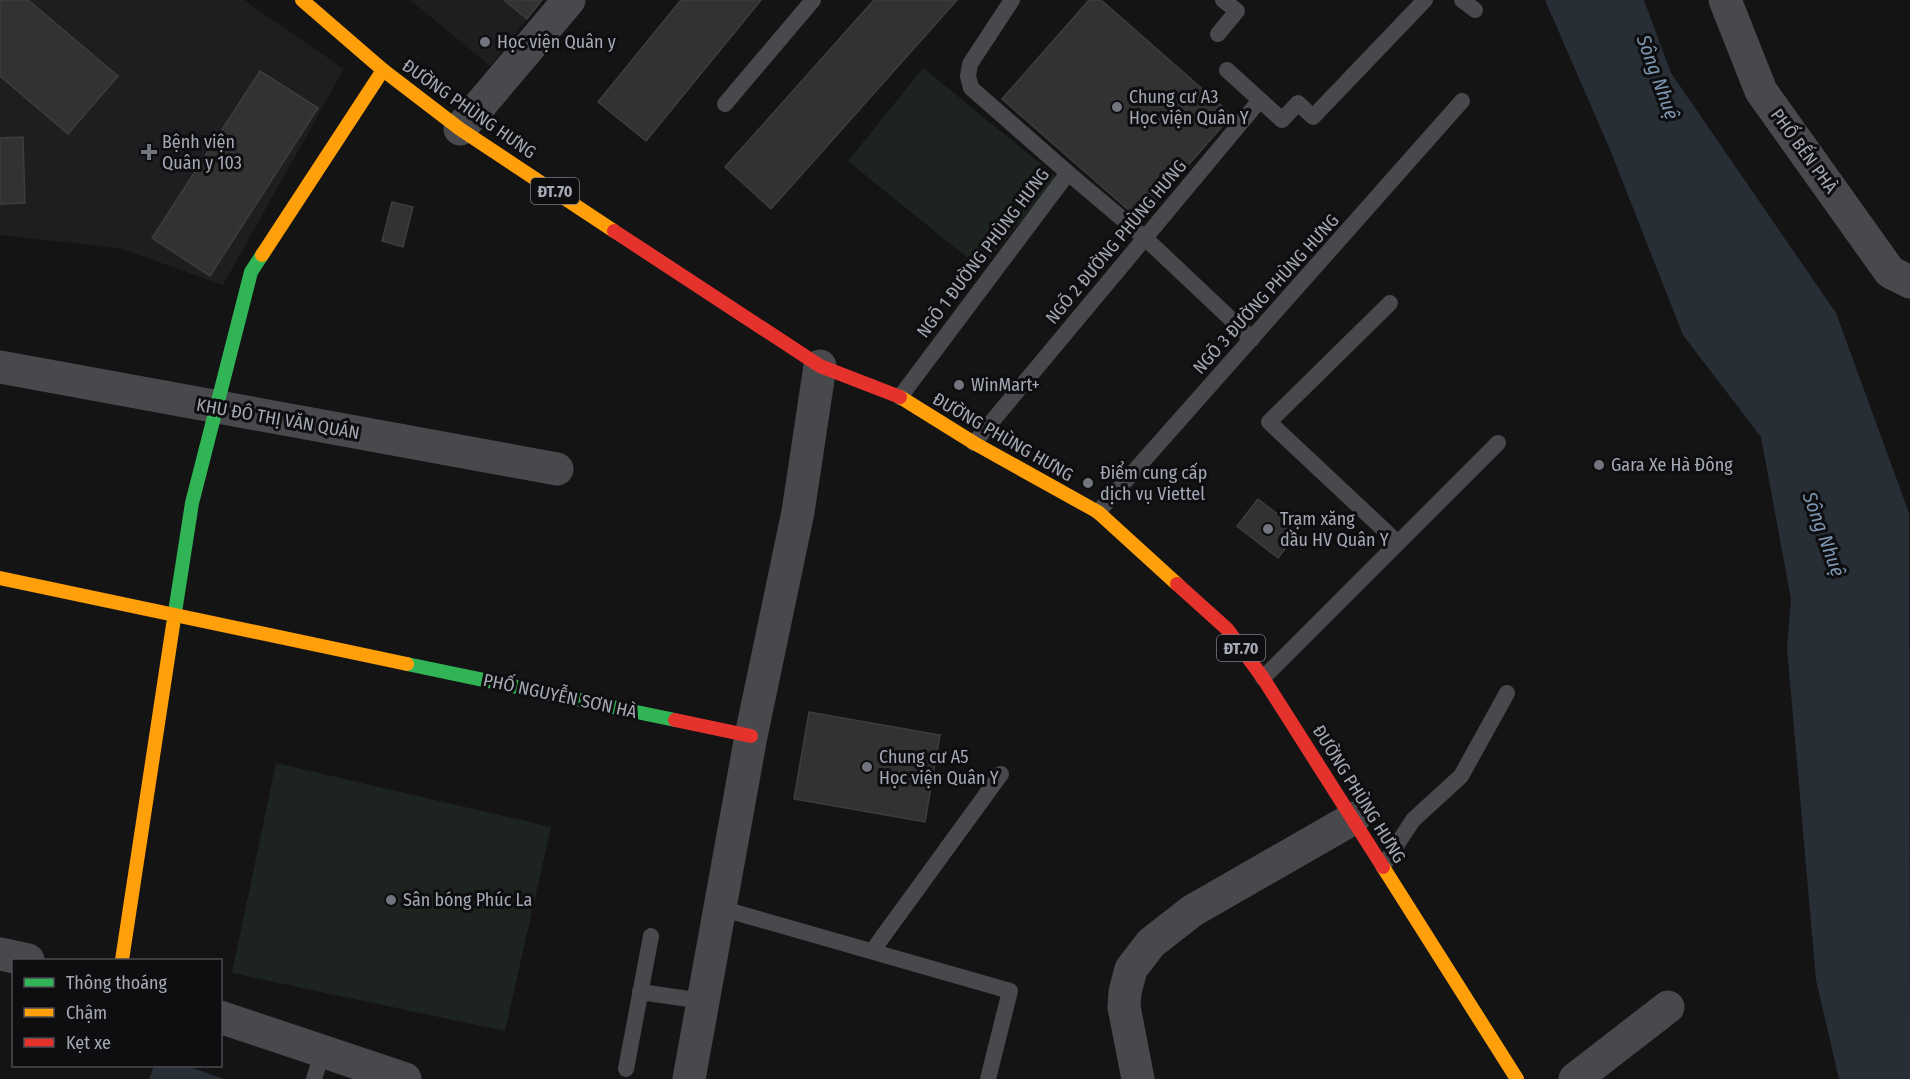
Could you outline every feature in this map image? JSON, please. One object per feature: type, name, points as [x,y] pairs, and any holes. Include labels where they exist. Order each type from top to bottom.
[{"type":"street","name":"ĐƯỜNG PHÙNG HƯNG","points":[[302,0],[383,70],[460,129],[820,366],[900,397],[974,443],[1098,512],[1227,629],[1263,678],[1354,818],[1513,1077]]},
{"type":"street","points":[[460,129],[569,0]]},
{"type":"street","name":"PHỐ BẾN PHÀ","points":[[1725,0],[1761,91],[1890,272],[1910,282]]},
{"type":"street","points":[[122,959],[192,503],[251,273],[383,70]]},
{"type":"street","points":[[689,1079],[751,736],[798,512],[820,366]]},
{"type":"street","name":"KHU ĐÔ THỊ VĂN QUÁN","points":[[0,367],[557,469]]},
{"type":"street","name":"PHỐ NGUYỄN SƠN HÀ","points":[[0,578],[751,736]]},
{"type":"street","points":[[1138,1079],[1124,1007],[1125,992],[1131,969],[1151,943],[1192,911],[1354,818]]},
{"type":"street","points":[[0,954],[23,959]]},
{"type":"street","points":[[1575,1079],[1668,1007]]},
{"type":"street","points":[[222,1018],[318,1066],[405,1079]]},
{"type":"lane","points":[[725,104],[813,0]]},
{"type":"lane","name":"NGÕ 1 ĐƯỜNG PHÙNG HƯNG","points":[[900,397],[1068,173],[971,88],[968,76],[970,64],[1012,0]]},
{"type":"lane","points":[[1218,34],[1241,5],[1223,0]]},
{"type":"lane","points":[[1227,70],[1282,120],[1298,103],[1313,117],[1425,0]]},
{"type":"lane","name":"NGÕ 2 ĐƯỜNG PHÙNG HƯNG","points":[[974,443],[1260,100]]},
{"type":"lane","name":"NGÕ 3 ĐƯỜNG PHÙNG HƯNG","points":[[1098,512],[1462,101]]},
{"type":"lane","points":[[1068,173],[1145,238],[1252,339]]},
{"type":"lane","points":[[1390,303],[1269,422],[1398,543]]},
{"type":"lane","points":[[1263,678],[1498,443]]},
{"type":"lane","points":[[1383,866],[1413,820],[1461,776],[1507,693]]},
{"type":"lane","points":[[873,950],[1001,774]]},
{"type":"lane","points":[[720,908],[1010,991],[988,1079]]},
{"type":"lane","points":[[626,1069],[651,936]]},
{"type":"lane","points":[[640,992],[703,1001]]},
{"type":"shaded area","name":"Bệnh viện Quân y 103","points":[[0,0],[244,0],[344,69],[223,285],[119,248],[0,235]]},
{"type":"shaded area","name":"Học viện Quân y","points":[[410,0],[542,0],[490,66]]},
{"type":"shaded area","points":[[923,68],[1057,177],[981,269],[848,161]]},
{"type":"shaded area","name":"Sân bóng Phúc La","points":[[276,763],[551,827],[505,1031],[232,973]]},
{"type":"water","name":"Sông Nhuệ","points":[[1545,0],[1644,0],[1671,73],[1836,313],[1909,513],[1910,1079],[1839,1079],[1816,980],[1787,648],[1791,599],[1761,437],[1683,335],[1611,152]]},
{"type":"water","points":[[154,1067],[190,1067],[224,1079],[149,1079]]},
{"type":"building","points":[[0,0],[28,0],[118,76],[68,134],[0,76]]},
{"type":"building","points":[[504,0],[542,0],[527,19]]},
{"type":"building","points":[[681,0],[761,0],[646,141],[598,102]]},
{"type":"building","points":[[874,0],[957,0],[771,209],[725,167]]},
{"type":"building","name":"Chung cư A3 Học viện Quân Y","points":[[1089,0],[1101,0],[1232,115],[1140,220],[1002,99]]},
{"type":"building","points":[[260,71],[318,108],[210,276],[152,238]]},
{"type":"building","points":[[23,137],[25,203],[0,204],[0,138]]},
{"type":"building","points":[[392,202],[413,207],[403,247],[382,241]]},
{"type":"building","name":"Trạm xăng dầu HV Quân Y","points":[[1258,499],[1299,531],[1278,558],[1237,526]]},
{"type":"building","name":"Chung cư A5 Học viện Quân Y","points":[[809,712],[940,735],[925,822],[794,799]]},
{"type":"traffic: fast","points":[[173,625],[192,503],[251,272],[262,255]]},
{"type":"traffic: fast","points":[[407,664],[675,720]]},
{"type":"traffic: slow","points":[[302,0],[383,70],[460,129],[614,231]]},
{"type":"traffic: slow","points":[[262,255],[383,70]]},
{"type":"traffic: slow","points":[[900,397],[974,443],[1098,512],[1177,584]]},
{"type":"traffic: slow","points":[[0,578],[407,664]]},
{"type":"traffic: slow","points":[[122,959],[173,625]]},
{"type":"traffic: slow","points":[[1383,867],[1517,1079]]},
{"type":"traffic: jam","points":[[614,231],[820,366],[900,397]]},
{"type":"traffic: jam","points":[[1177,584],[1227,629],[1263,678],[1383,867]]},
{"type":"traffic: jam","points":[[675,720],[751,736]]},
{"type":"place","name":"Học viện Quân y","points":[[485,42]]},
{"type":"place","name":"Chung cư A3 Học viện Quân Y","points":[[1117,107]]},
{"type":"place","name":"Bệnh viện Quân y 103","points":[[149,152]]},
{"type":"place","name":"WinMart+","points":[[959,385]]},
{"type":"place","name":"Gara Xe Hà Đông","points":[[1599,465]]},
{"type":"place","name":"Điểm cung cấp dịch vụ Viettel","points":[[1088,483]]},
{"type":"place","name":"Trạm xăng dầu HV Quân Y","points":[[1268,529]]},
{"type":"place","name":"Chung cư A5 Học viện Quân Y","points":[[867,767]]},
{"type":"place","name":"Sân bóng Phúc La","points":[[391,900]]}]
